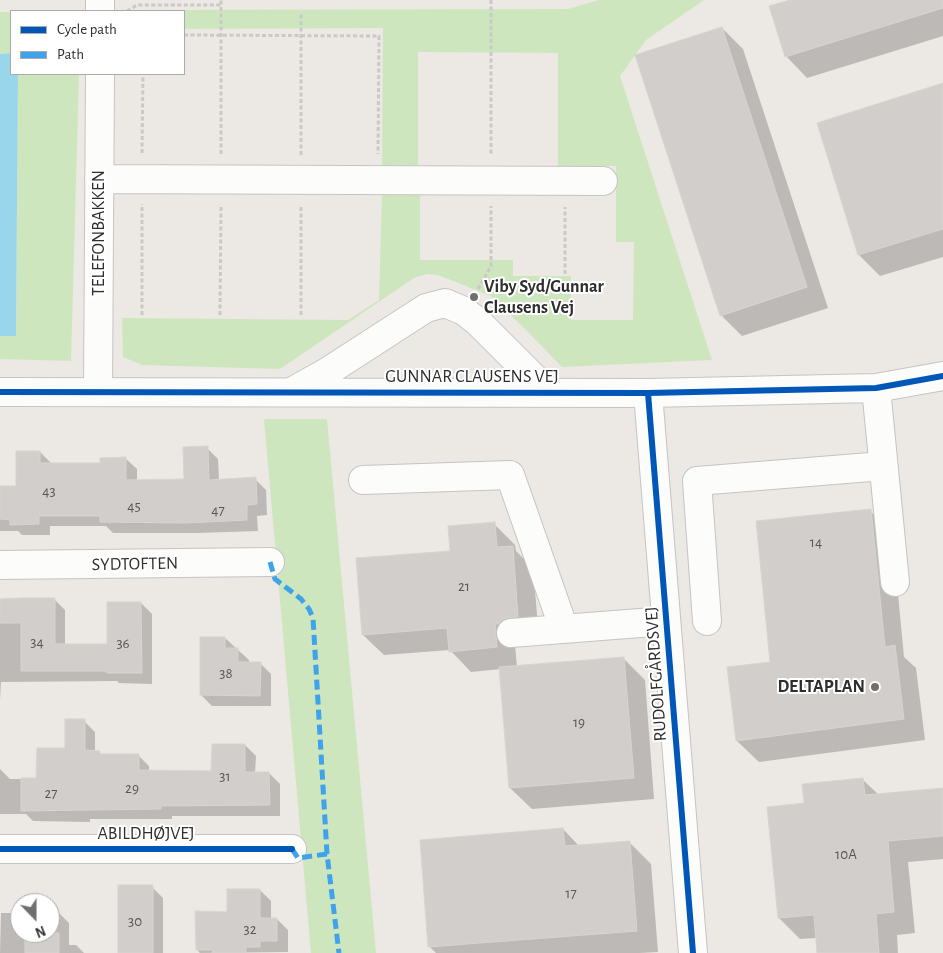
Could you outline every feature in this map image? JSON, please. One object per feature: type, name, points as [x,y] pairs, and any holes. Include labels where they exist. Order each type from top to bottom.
[{"type":"street","name":"TELEFONBAKKEN","points":[[98,392],[100,75]]},
{"type":"street","points":[[99,179],[603,181]]},
{"type":"street","points":[[292,392],[327,372],[426,308],[445,303],[464,311],[478,322],[548,392]]},
{"type":"street","name":"GUNNAR CLAUSENS VEJ","points":[[0,392],[648,393],[876,388],[943,376]]},
{"type":"street","points":[[876,388],[895,582]]},
{"type":"street","name":"RUDOLFGÅRDSVEJ","points":[[648,393],[693,953]]},
{"type":"street","points":[[707,621],[697,481],[883,466]]},
{"type":"street","points":[[363,480],[510,475],[564,629]]},
{"type":"street","name":"SYDTOFTEN","points":[[0,565],[270,562]]},
{"type":"street","points":[[664,582],[704,579]]},
{"type":"street","points":[[511,633],[666,621]]},
{"type":"street","name":"ABILDHØJVEJ","points":[[0,849],[292,849]]},
{"type":"path","points":[[221,0],[221,29]]},
{"type":"path","points":[[491,0],[492,44]]},
{"type":"path","points":[[128,10],[136,5],[221,5]]},
{"type":"path","points":[[302,13],[302,29]]},
{"type":"path","points":[[185,35],[379,36],[378,180]]},
{"type":"path","points":[[564,274],[565,181]]},
{"type":"path","points":[[474,297],[491,266]]},
{"type":"green space","points":[[599,0],[704,0],[646,40],[620,76],[712,360],[562,367],[491,296],[438,275],[427,274],[414,278],[280,369],[142,365],[123,357],[122,318],[348,320],[379,300],[382,194],[420,194],[420,260],[513,260],[513,276],[571,276],[571,320],[633,320],[634,242],[616,242],[616,166],[558,166],[558,53],[418,52],[418,165],[382,165],[383,28],[185,29],[185,10],[141,10],[568,9]]},
{"type":"green space","points":[[0,12],[10,12],[10,53],[0,54]]},
{"type":"green space","points":[[18,75],[79,75],[71,361],[0,359],[0,336],[16,336]]},
{"type":"green space","points":[[264,419],[327,419],[376,953],[311,953]]},
{"type":"water","points":[[10,53],[10,75],[18,75],[16,336],[0,336],[0,54]]},
{"type":"building","points":[[790,0],[943,0],[943,8],[785,57],[769,6]]},
{"type":"building","points":[[722,27],[807,287],[720,316],[635,55]]},
{"type":"building","points":[[943,83],[943,229],[858,255],[817,123]]},
{"type":"building","points":[[208,446],[209,480],[256,477],[257,504],[247,505],[247,520],[186,523],[100,522],[100,516],[39,516],[39,524],[10,525],[10,520],[0,519],[0,486],[16,486],[16,451],[40,451],[40,463],[100,463],[100,458],[126,457],[126,480],[184,479],[183,447]]},
{"type":"building","points":[[871,509],[885,647],[895,645],[904,719],[736,741],[727,667],[770,662],[756,521]]},
{"type":"building","points":[[495,522],[497,547],[513,546],[518,617],[509,618],[499,624],[495,624],[497,647],[449,652],[447,628],[362,635],[356,558],[450,551],[448,526]]},
{"type":"building","points":[[55,598],[55,644],[107,644],[107,602],[141,602],[142,673],[21,671],[21,623],[0,623],[0,599]]},
{"type":"building","points":[[200,637],[225,637],[225,648],[238,648],[238,662],[261,662],[260,696],[200,695]]},
{"type":"building","points":[[624,657],[634,778],[509,788],[499,667]]},
{"type":"building","points":[[65,719],[85,719],[85,750],[100,751],[100,754],[139,754],[139,770],[211,771],[212,744],[245,744],[245,772],[269,772],[270,805],[161,806],[161,809],[21,811],[21,778],[36,778],[37,748],[65,748]]},
{"type":"building","points":[[863,778],[865,795],[943,788],[943,836],[888,841],[894,912],[876,914],[879,953],[817,953],[814,915],[778,918],[767,807],[804,803],[802,784]]},
{"type":"building","points":[[563,828],[565,846],[630,841],[637,931],[428,947],[420,840]]},
{"type":"building","points":[[118,885],[153,885],[153,953],[118,953]]},
{"type":"building","points":[[227,889],[260,889],[260,918],[277,918],[277,941],[260,941],[260,947],[246,947],[246,953],[212,953],[213,950],[196,950],[195,911],[227,912]]},
{"type":"building","points":[[25,943],[59,943],[59,953],[25,953]]},
{"type":"marked path","points":[[270,562],[275,579],[301,599],[313,618],[327,854],[339,953]]},
{"type":"marked path","points":[[292,849],[298,858],[327,854]]},
{"type":"cycle path","points":[[0,392],[648,393],[876,388],[943,376]]},
{"type":"cycle path","points":[[648,393],[693,953]]},
{"type":"cycle path","points":[[0,849],[292,849]]},
{"type":"place","name":"Viby Syd/Gunnar Clausens Vej","points":[[474,297]]},
{"type":"place","name":"DELTAPLAN","points":[[875,687]]}]
